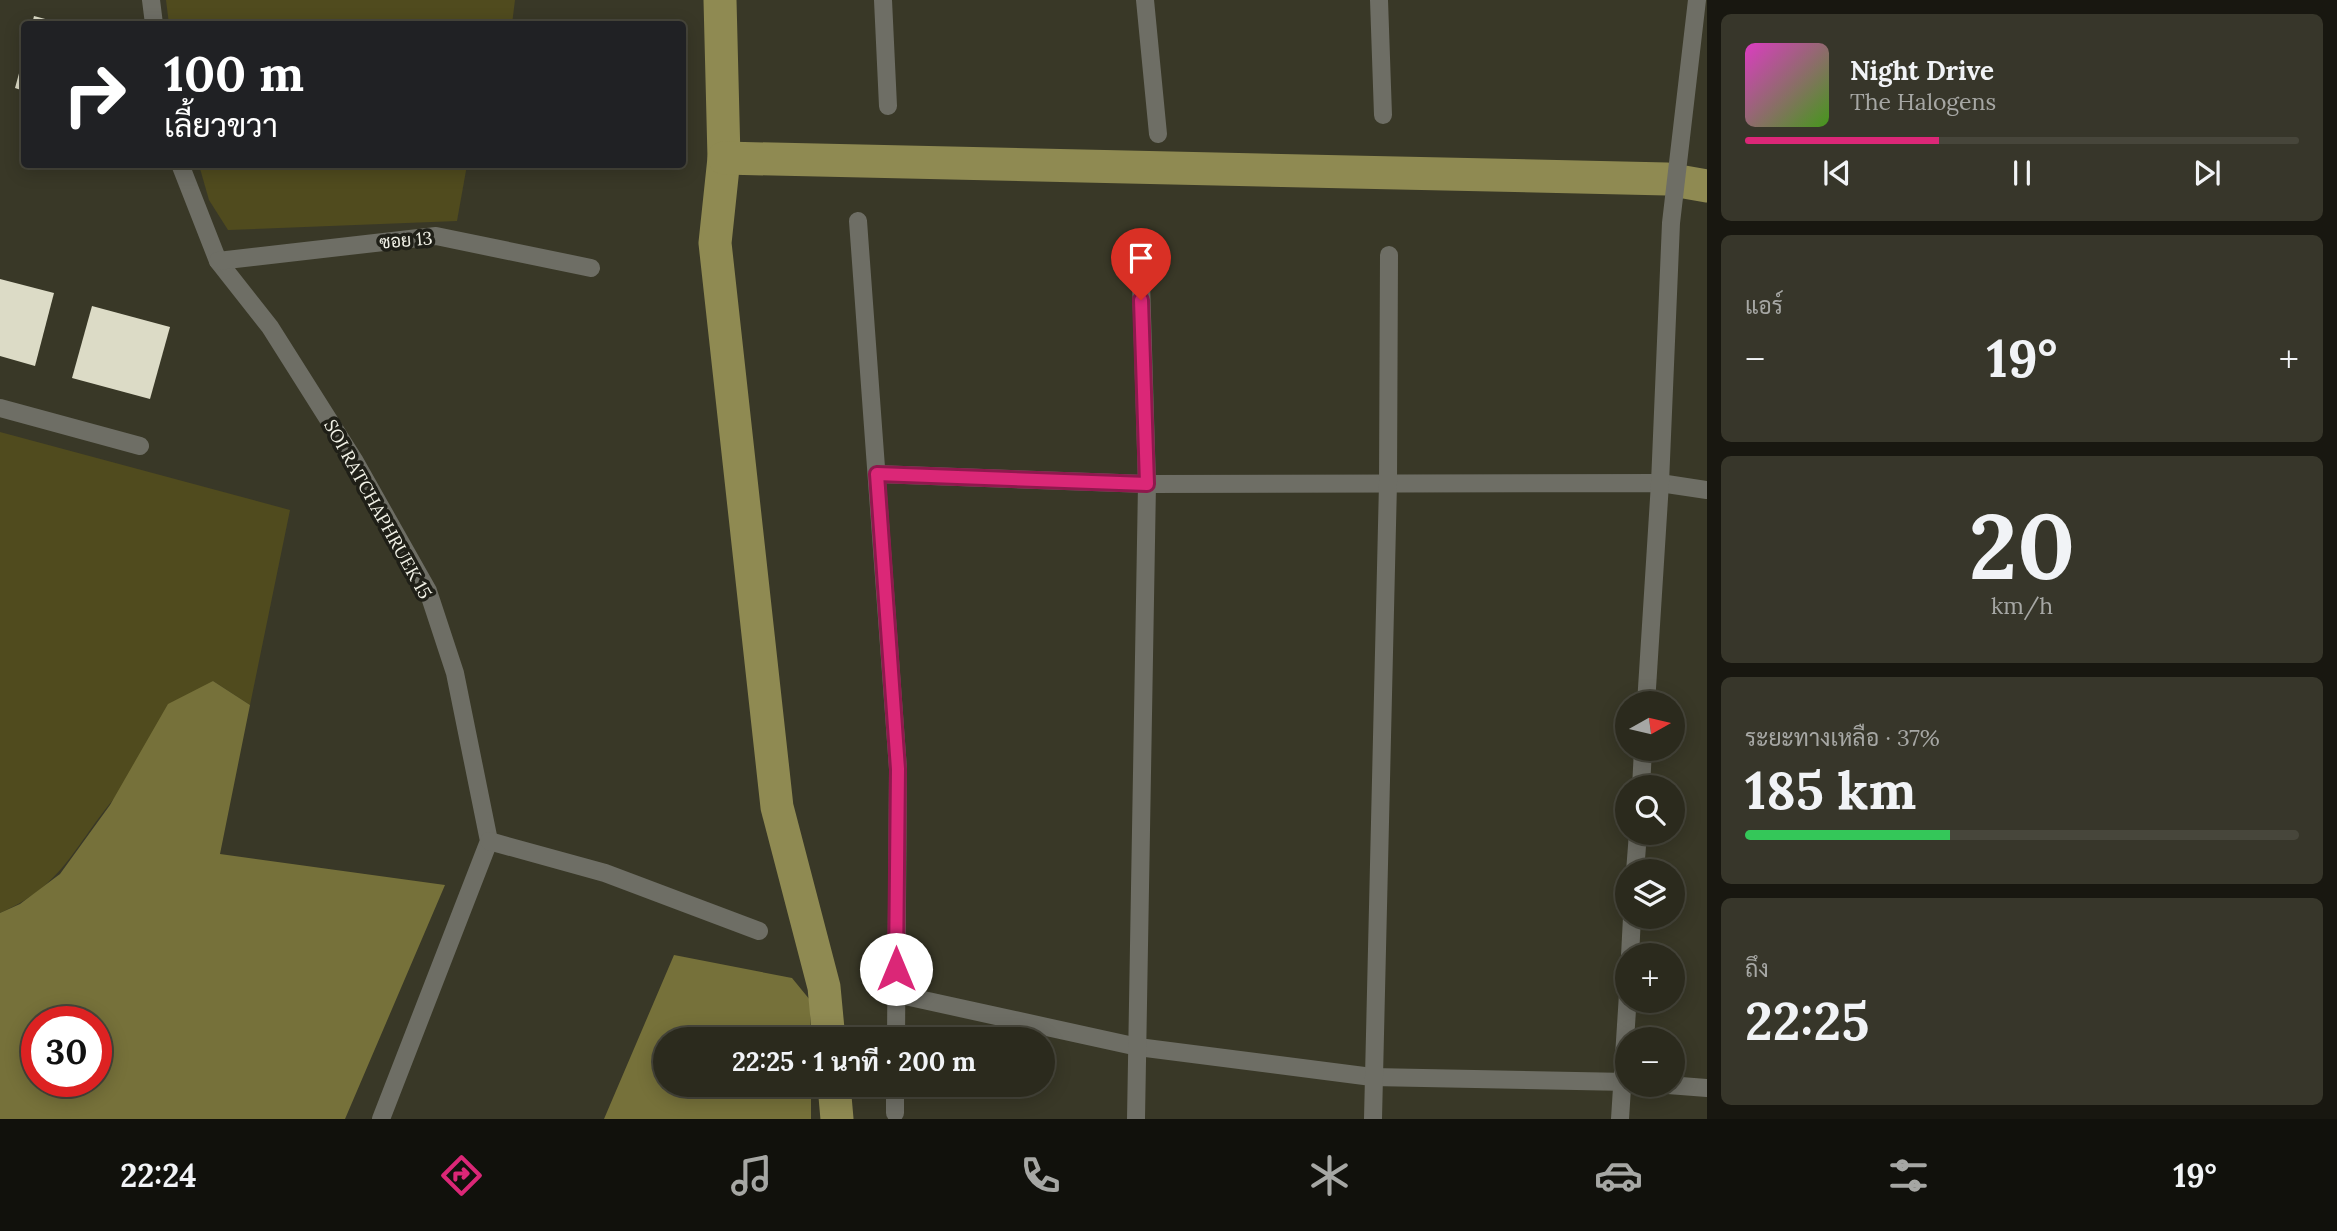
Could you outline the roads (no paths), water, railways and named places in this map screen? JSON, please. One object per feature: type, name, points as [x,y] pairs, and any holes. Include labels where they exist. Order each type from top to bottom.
[{"type":"street","points":[[151,0],[154,21]]},
{"type":"street","points":[[883,0],[888,106]]},
{"type":"street","points":[[1145,0],[1158,134]]},
{"type":"street","points":[[1379,0],[1383,115]]},
{"type":"street","points":[[1647,691],[1660,483],[1671,223],[1698,0]]},
{"type":"street","name":"SOI RATCHAPHRUEK 15","points":[[182,168],[218,261],[270,327],[354,460],[428,591],[455,673],[489,841]]},
{"type":"street","points":[[858,221],[898,769],[896,1027]]},
{"type":"street","name":"ซอย 13","points":[[218,261],[436,236],[591,268]]},
{"type":"street","points":[[1136,1119],[1147,484],[1140,248]]},
{"type":"street","points":[[1373,1119],[1388,483],[1389,255]]},
{"type":"street","points":[[0,408],[140,446]]},
{"type":"street","points":[[877,474],[1147,484],[1660,483],[1707,490]]},
{"type":"street","points":[[381,1119],[489,841],[604,873],[759,931]]},
{"type":"street","points":[[896,994],[1138,1047],[1372,1077],[1615,1081]]},
{"type":"street","points":[[1685,1086],[1707,1088]]},
{"type":"street","points":[[895,1097],[895,1113]]},
{"type":"street","points":[[1620,1119],[1623,1097]]},
{"type":"waterway","points":[[720,0],[724,158],[715,243],[777,807],[824,987],[828,1027]]},
{"type":"waterway","points":[[724,158],[1667,179],[1707,186]]},
{"type":"waterway","points":[[835,1097],[837,1119]]}]
